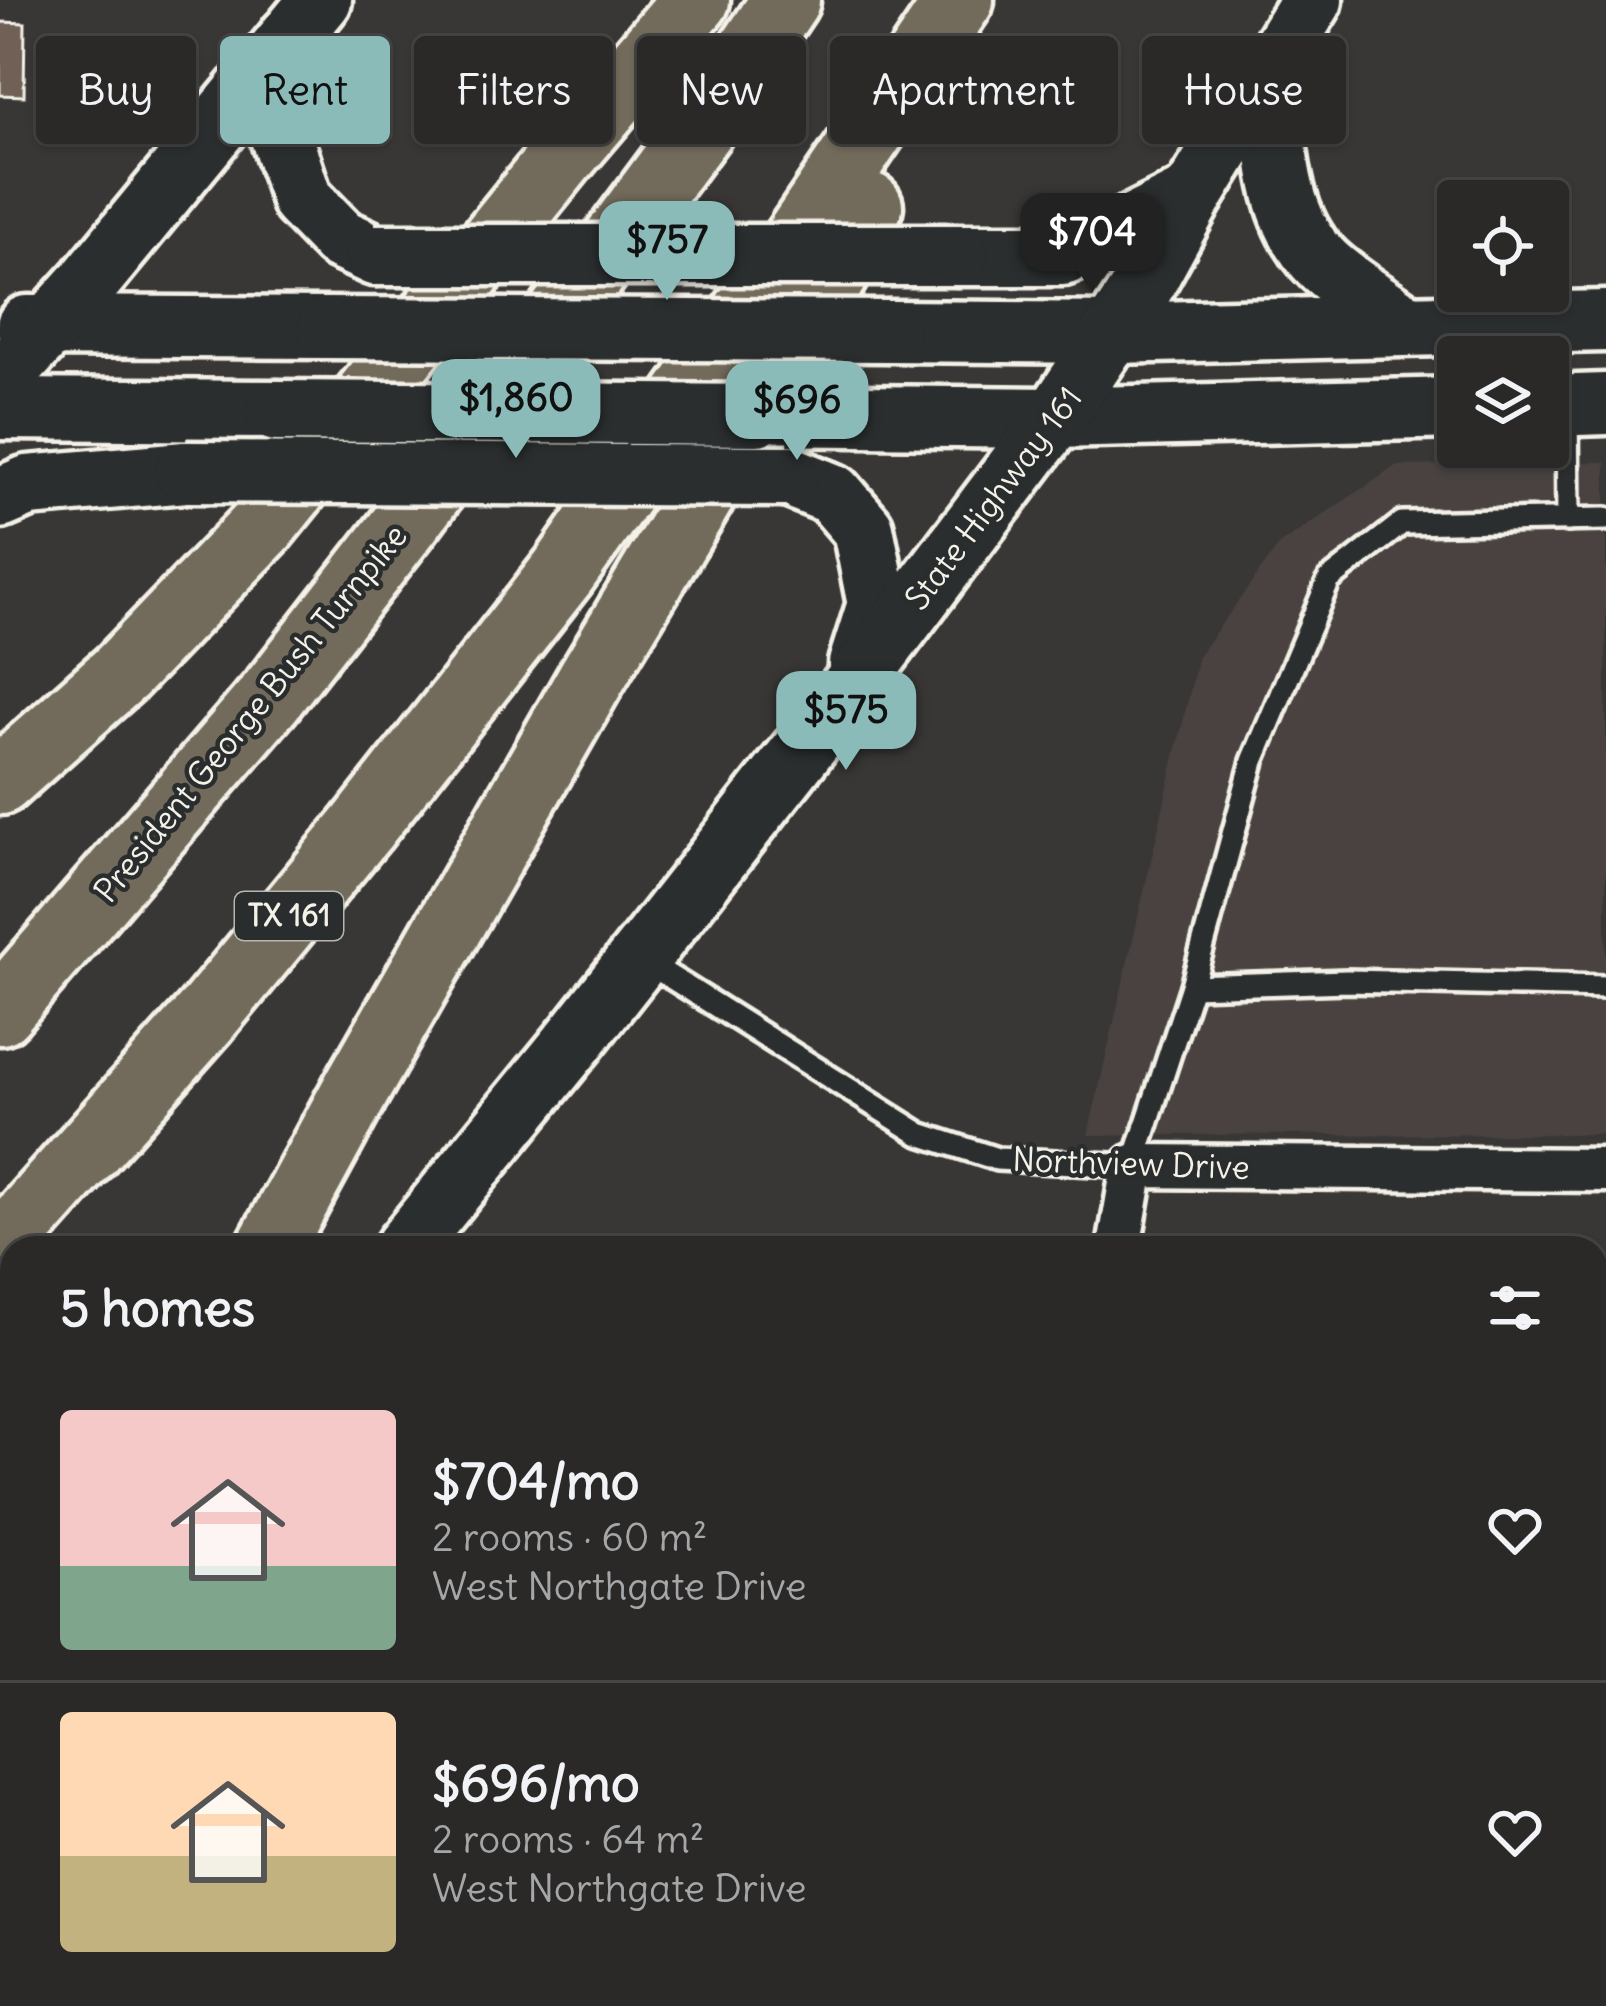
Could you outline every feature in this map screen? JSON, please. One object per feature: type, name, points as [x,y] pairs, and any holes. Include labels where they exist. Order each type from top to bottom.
[{"type":"highway","points":[[0,781],[121,674],[262,527],[695,0]]},
{"type":"highway","name":"President George Bush Turnpike","points":[[0,1012],[254,716],[406,523],[703,124],[786,0]]},
{"type":"highway","name":"TX 161","points":[[11,1236],[234,982],[564,571],[959,0]]},
{"type":"highway","points":[[277,1236],[592,677],[834,274],[973,0]]},
{"type":"main road","name":"State Highway 161","points":[[1290,36],[1312,0]]},
{"type":"main road","points":[[306,18],[280,134],[302,200],[340,239],[375,255],[1063,255],[1193,195]]},
{"type":"main road","points":[[0,381],[26,327],[306,18]]},
{"type":"main road","name":"State Highway 161","points":[[415,1236],[852,687],[1055,418],[1114,333],[1224,144]]},
{"type":"main road","points":[[1276,144],[1280,179],[1306,246],[1328,268],[1406,325]]},
{"type":"main road","points":[[26,327],[1114,333],[1606,320]]},
{"type":"main road","points":[[0,409],[1055,418],[1437,409]]},
{"type":"main road","points":[[0,498],[28,486],[186,472],[788,476],[833,494],[863,529],[878,604],[852,687]]},
{"type":"street","name":"Northview Drive","points":[[1133,1166],[1606,1170]]},
{"type":"street","points":[[1121,1236],[1133,1166]]},
{"type":"lane","points":[[1568,520],[1574,405]]},
{"type":"lane","points":[[1133,1166],[1192,986],[1252,761],[1329,580],[1402,523],[1606,519]]},
{"type":"lane","name":"Northview Drive","points":[[640,957],[920,1134],[997,1159],[1133,1166]]},
{"type":"lane","points":[[1192,986],[1347,981],[1606,987]]},
{"type":"shaded area","points":[[1606,462],[1606,1134],[1088,1135],[1198,656],[1280,544],[1396,466],[1569,468],[1569,463]]},
{"type":"building","points":[[0,22],[25,23],[24,96],[0,95]]}]
